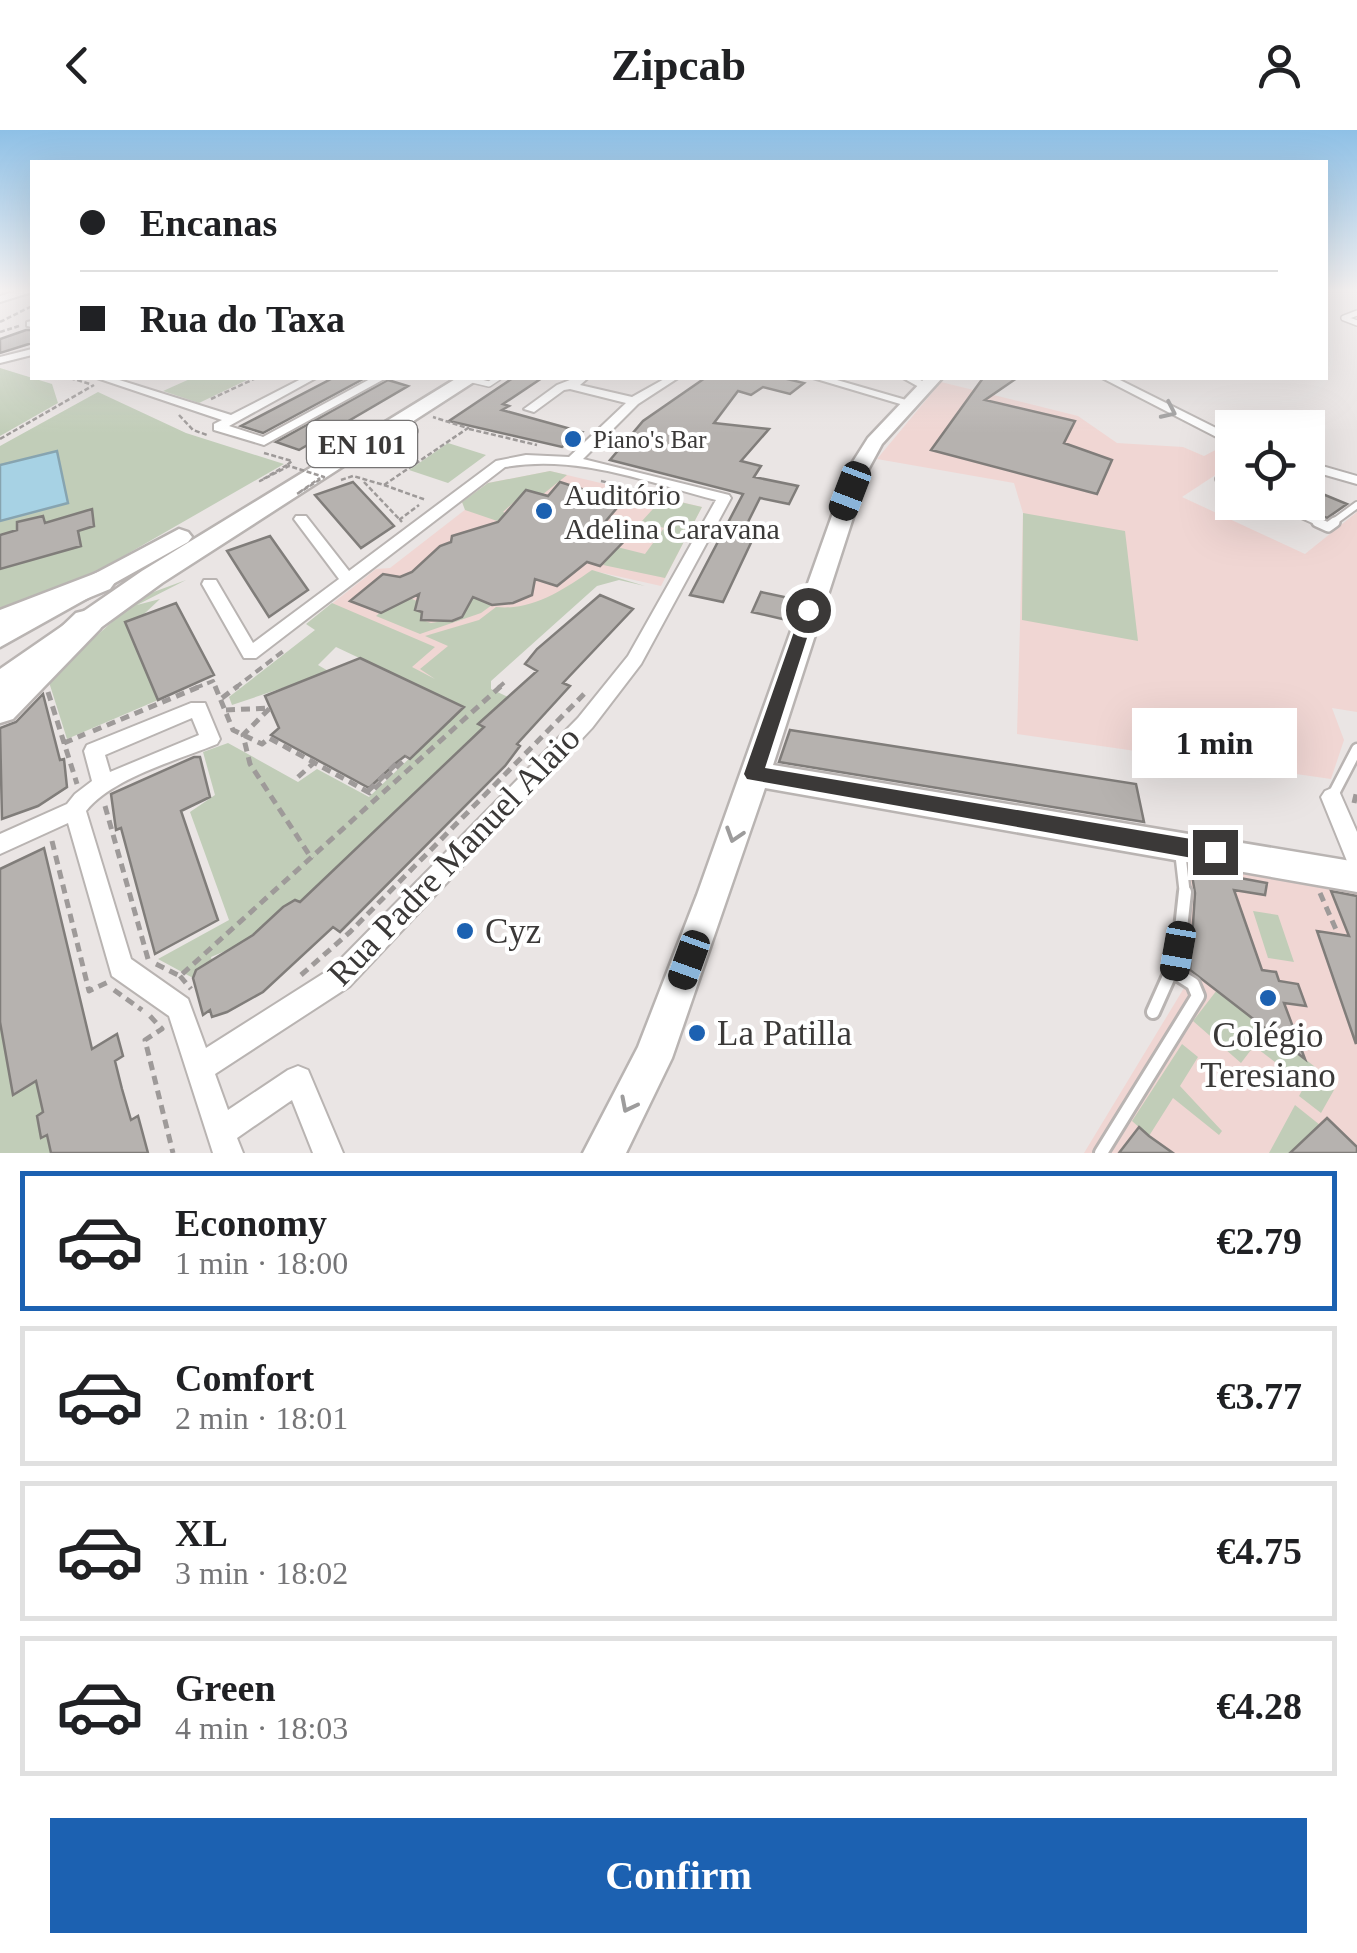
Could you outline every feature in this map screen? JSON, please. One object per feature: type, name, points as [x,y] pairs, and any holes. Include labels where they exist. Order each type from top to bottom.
[{"type":"highway","points":[[0,623],[100,582]]},
{"type":"highway","name":"EN 101","points":[[0,709],[88,621]]},
{"type":"main road","name":"EN 101","points":[[0,637],[245,507],[459,380]]},
{"type":"main road","name":"EN 101","points":[[88,621],[245,507],[330,473],[416,415],[460,380]]},
{"type":"main road","points":[[0,656],[245,507]]},
{"type":"main road","points":[[0,685],[88,621]]},
{"type":"street","points":[[0,360],[30,352]]},
{"type":"street","points":[[307,380],[218,427],[264,442],[376,380]]},
{"type":"street","points":[[210,584],[250,654],[482,477],[518,458],[572,462],[634,401],[670,380]]},
{"type":"street","points":[[826,380],[908,402]]},
{"type":"street","points":[[604,1153],[653,1058],[859,468],[922,380]]},
{"type":"street","points":[[1112,380],[1215,432]]},
{"type":"street","points":[[530,409],[561,387],[576,382],[634,401]]},
{"type":"street","points":[[97,383],[146,390],[231,419]]},
{"type":"street","name":"Rua Padre Manuel Alaio","points":[[198,1069],[341,977],[585,723],[634,660],[724,498],[572,462]]},
{"type":"street","points":[[1325,471],[1357,480]]},
{"type":"street","points":[[300,519],[347,579]]},
{"type":"street","points":[[0,844],[90,795],[210,739],[198,708],[94,751],[90,795],[121,967],[179,1008],[224,1142],[298,1080],[328,1153]]},
{"type":"street","points":[[754,774],[1357,877]]},
{"type":"street","points":[[1332,797],[1357,859]]},
{"type":"lane","points":[[471,380],[488,384],[495,380]]},
{"type":"lane","points":[[1313,520],[1328,527],[1357,505]]},
{"type":"lane","points":[[1332,797],[1357,749]]},
{"type":"lane","points":[[1153,1012],[1174,972],[1183,892],[1179,846]]},
{"type":"lane","points":[[1101,1153],[1198,996],[1193,984],[1174,972]]},
{"type":"path","points":[[195,407],[252,380]]},
{"type":"path","points":[[0,439],[97,383]]},
{"type":"path","points":[[178,415],[193,430],[208,435]]},
{"type":"path","points":[[416,415],[551,448]]},
{"type":"path","points":[[384,485],[468,428]]},
{"type":"path","points":[[186,432],[193,430]]},
{"type":"path","points":[[252,450],[292,462],[261,482],[289,466],[324,478],[297,494],[330,473],[361,478],[426,500],[399,520]]},
{"type":"path","points":[[361,478],[406,527]]},
{"type":"path","points":[[597,480],[650,492]]},
{"type":"path","points":[[299,492],[323,486]]},
{"type":"path","points":[[293,982],[350,932],[598,679]]},
{"type":"path","points":[[180,976],[505,682]]},
{"type":"path","points":[[43,684],[90,795],[146,958],[180,976],[196,1003]]},
{"type":"path","points":[[222,698],[232,730],[262,744],[268,738],[367,792]]},
{"type":"path","points":[[226,710],[270,708],[243,735]]},
{"type":"path","points":[[243,735],[250,764],[312,859]]},
{"type":"path","points":[[367,792],[407,757]]},
{"type":"path","points":[[367,792],[400,759],[383,770]]},
{"type":"path","points":[[298,776],[315,761]]},
{"type":"path","points":[[1317,887],[1338,934]]},
{"type":"shaded area","points":[[941,382],[1078,416],[1117,443],[1183,447],[1204,456],[1215,450],[1215,475],[1182,497],[1215,512],[1215,520],[1232,520],[1305,554],[1357,512],[1357,712],[1332,708],[1344,740],[1331,779],[1017,734],[1023,513],[1014,483],[877,459]]},
{"type":"shaded area","points":[[550,471],[702,507],[661,586],[594,571],[462,691],[310,621],[376,569],[390,568],[466,509],[462,502],[488,483]]},
{"type":"shaded area","name":"Colégio Teresiano","points":[[1189,864],[1357,894],[1357,1153],[1084,1153],[1184,988],[1190,970]]},
{"type":"green space","points":[[0,368],[52,384],[58,403],[0,436]]},
{"type":"green space","points":[[188,380],[247,380],[199,403],[163,391]]},
{"type":"green space","points":[[98,392],[186,433],[284,464],[108,565],[0,615],[0,521],[67,503],[57,452],[0,465],[0,446]]},
{"type":"green space","points":[[448,443],[486,455],[448,483],[409,470]]},
{"type":"green space","points":[[550,471],[567,475],[542,495],[526,491],[503,512],[516,517],[506,524],[465,510],[462,502],[488,483]]},
{"type":"green space","points":[[663,498],[702,507],[665,578],[603,565],[617,547],[645,554],[664,528],[642,521]]},
{"type":"green space","points":[[1023,513],[1125,531],[1138,641],[1022,620]]},
{"type":"green space","points":[[592,570],[645,586],[619,580],[597,586],[491,681],[491,689],[508,697],[479,723],[484,727],[300,902],[295,900],[242,944],[211,957],[212,961],[196,970],[193,978],[158,959],[229,920],[190,812],[215,795],[203,752],[228,743],[298,782],[317,769],[369,797],[463,707],[336,647],[318,665],[330,672],[232,705],[229,697],[315,630],[306,624],[332,603],[435,647],[412,667],[435,679],[420,669],[448,646],[425,636],[479,620],[496,607],[535,602]]},
{"type":"green space","points":[[186,580],[137,605],[160,599],[143,615],[125,622],[158,700],[67,739],[48,679],[140,597]]},
{"type":"green space","points":[[473,581],[492,605],[481,613],[420,634],[376,616],[387,606],[410,598],[417,601],[415,609],[422,612],[422,620],[431,623],[462,618],[466,610],[458,606]]},
{"type":"green space","points":[[1253,911],[1278,915],[1294,962],[1268,958]]},
{"type":"green space","points":[[1217,990],[1319,1070],[1316,1076],[1334,1090],[1321,1113],[1299,1096],[1305,1085],[1254,1046],[1241,1063],[1193,1021]]},
{"type":"green space","points":[[0,1023],[13,1094],[36,1081],[43,1112],[37,1116],[41,1137],[47,1135],[51,1153],[0,1153]]},
{"type":"green space","points":[[1182,1044],[1198,1057],[1180,1086],[1222,1131],[1219,1135],[1173,1098],[1149,1136],[1132,1121]]},
{"type":"green space","points":[[1295,1105],[1320,1125],[1290,1153],[1269,1153]]},
{"type":"water","points":[[57,451],[68,503],[0,521],[0,465]]},
{"type":"building","points":[[30,338],[30,344],[0,353],[0,339]]},
{"type":"building","points":[[329,380],[361,380],[263,433],[241,426]]},
{"type":"building","points":[[388,380],[408,386],[299,450],[276,442]]},
{"type":"building","points":[[510,380],[539,380],[503,404],[509,406],[502,410],[582,432],[562,447],[449,421]]},
{"type":"building","points":[[702,380],[804,383],[790,394],[763,387],[751,395],[738,391],[714,423],[769,429],[741,461],[761,466],[754,477],[798,486],[789,504],[760,498],[745,528],[757,530],[723,602],[690,595],[743,494],[610,460],[643,421]]},
{"type":"building","points":[[982,380],[1014,380],[985,400],[1075,421],[1064,443],[1112,460],[1097,494],[931,450]]},
{"type":"building","points":[[353,482],[394,526],[361,548],[315,495]]},
{"type":"building","points":[[560,482],[622,502],[605,522],[635,530],[600,566],[587,562],[557,586],[535,579],[532,595],[513,603],[492,605],[473,597],[462,617],[452,621],[421,620],[422,612],[415,610],[419,594],[381,613],[350,601],[383,574],[400,577],[412,572],[440,546],[451,542],[452,536],[498,522],[526,490],[548,496]]},
{"type":"building","points":[[1325,495],[1347,504],[1327,518]]},
{"type":"building","points":[[92,509],[94,526],[78,531],[81,546],[0,569],[0,535],[17,530],[17,522],[43,516],[45,523]]},
{"type":"building","points":[[270,536],[308,590],[269,617],[227,551]]},
{"type":"building","points":[[761,592],[798,600],[791,621],[752,612]]},
{"type":"building","points":[[600,595],[633,609],[563,683],[570,686],[517,744],[520,746],[505,766],[340,932],[333,927],[263,992],[227,1012],[212,1017],[210,1010],[203,1015],[193,978],[196,970],[253,935],[283,907],[295,900],[300,902],[484,727],[478,724],[537,671],[525,664],[537,649]]},
{"type":"building","points":[[176,603],[214,675],[158,700],[125,622]]},
{"type":"building","points":[[360,658],[464,707],[410,759],[405,756],[369,788],[271,735],[279,728],[265,696]]},
{"type":"building","points":[[43,694],[60,760],[64,759],[67,787],[38,806],[2,819],[0,728],[16,722]]},
{"type":"building","points":[[790,730],[1136,784],[1144,822],[779,762]]},
{"type":"building","points":[[200,757],[210,797],[181,811],[218,920],[155,954],[121,828],[116,830],[111,794]]},
{"type":"building","points":[[44,848],[92,1049],[117,1034],[123,1056],[115,1061],[122,1089],[131,1120],[138,1116],[148,1153],[51,1153],[47,1135],[41,1138],[37,1116],[43,1112],[36,1081],[13,1095],[0,1022],[0,869]]},
{"type":"building","points":[[1191,869],[1267,883],[1265,895],[1234,890],[1262,970],[1276,972],[1279,981],[1298,984],[1306,1006],[1284,1003],[1305,1059],[1190,970],[1195,893]]},
{"type":"building","points":[[1331,891],[1357,896],[1356,1044],[1317,931],[1349,936]]},
{"type":"building","points":[[1327,1118],[1357,1147],[1357,1153],[1290,1153]]},
{"type":"building","points":[[1139,1127],[1149,1136],[1173,1153],[1119,1153]]},
{"type":"place","name":"Piano's Bar","points":[[573,439]]},
{"type":"place","name":"Auditório Adelina Caravana","points":[[544,511]]},
{"type":"place","name":"Cyz","points":[[465,931]]},
{"type":"place","name":"Colégio Teresiano","points":[[1268,998]]},
{"type":"place","name":"La Patilla","points":[[697,1033]]},
{"type":"route","points":[[808,610],[754,774],[1215,852]]}]
